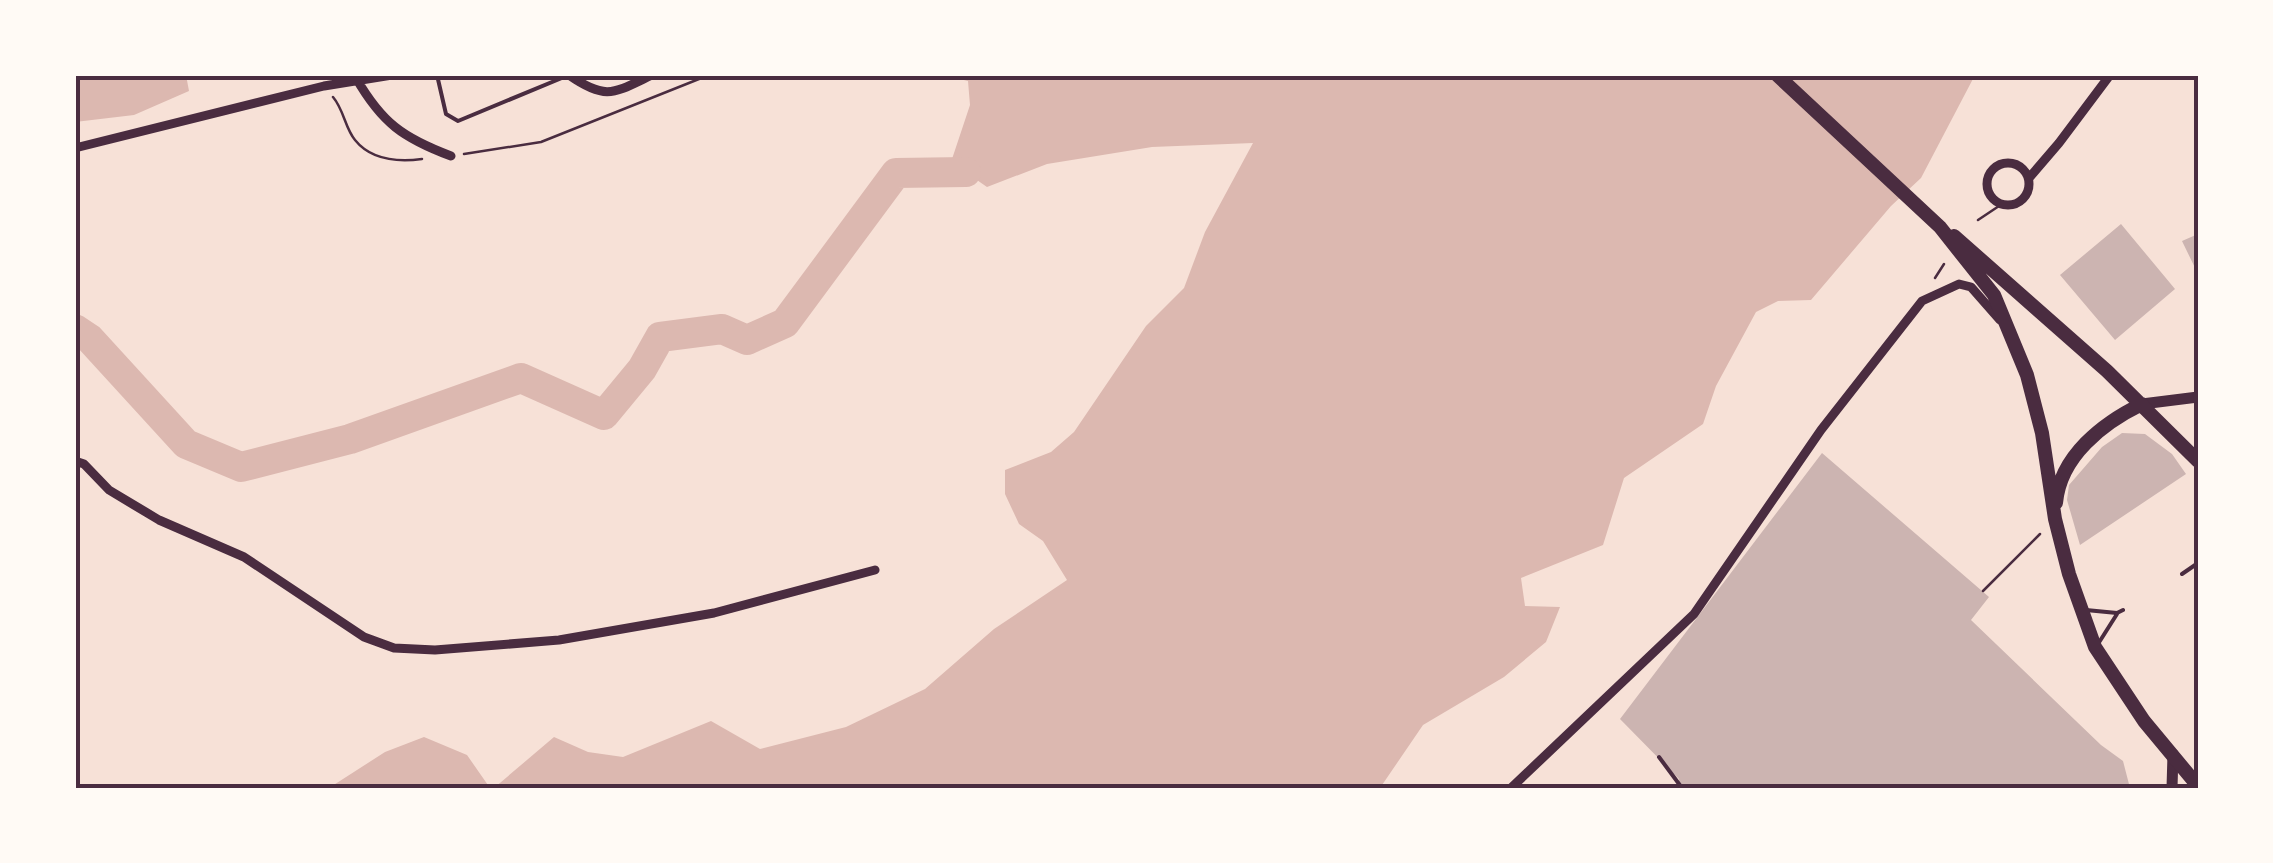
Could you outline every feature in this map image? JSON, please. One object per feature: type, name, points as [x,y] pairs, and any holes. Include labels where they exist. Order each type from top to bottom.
[{"type":"main road","points":[[1776,75],[1940,227],[1993,268],[2142,404],[2198,461]]},
{"type":"main road","points":[[1940,227],[1994,295],[2014,339],[2042,433],[2055,519],[2095,647],[2126,698],[2198,786]]},
{"type":"main road","points":[[2055,519],[2057,490],[2075,455],[2110,422],[2142,404]]},
{"type":"street","points":[[75,148],[356,78],[392,75]]},
{"type":"street","points":[[569,75],[592,91],[614,93],[652,75]]},
{"type":"street","points":[[2028,178],[2060,143],[2110,75]]},
{"type":"street","points":[[356,78],[370,102],[396,130],[417,144],[451,156]]},
{"type":"street","points":[[2008,163],[2021,167],[2028,178],[2028,193],[2009,206],[2002,204],[1988,190],[1991,172],[2008,163]]},
{"type":"street","points":[[1511,788],[1694,614],[1821,430],[1922,301],[1959,284],[1972,287],[2014,339]]},
{"type":"street","points":[[2142,404],[2198,397]]},
{"type":"street","points":[[75,460],[136,506],[244,556],[364,637],[394,648],[435,650],[559,640],[714,613],[875,570]]},
{"type":"street","points":[[2172,788],[2173,754]]},
{"type":"lane","points":[[438,75],[446,114],[458,121],[569,75]]},
{"type":"lane","points":[[2182,574],[2198,563]]},
{"type":"lane","points":[[2081,610],[2120,611],[2095,647]]},
{"type":"lane","points":[[1659,757],[1682,788]]},
{"type":"path","points":[[324,86],[342,108],[353,139],[372,154],[400,162],[541,142],[709,75]]},
{"type":"path","points":[[1978,220],[2002,204]]},
{"type":"path","points":[[1982,591],[2055,519]]},
{"type":"shaded area","points":[[75,75],[186,75],[189,91],[134,115],[75,122]]},
{"type":"shaded area","points":[[943,75],[1975,75],[1921,178],[1891,206],[1811,300],[1778,301],[1756,312],[1716,386],[1703,424],[1624,478],[1603,545],[1521,578],[1525,606],[1560,607],[1546,642],[1504,677],[1423,725],[1380,788],[494,788],[554,737],[588,752],[623,757],[711,721],[760,749],[846,727],[925,689],[994,629],[1067,580],[1043,541],[1019,524],[1005,494],[1005,470],[1051,452],[1074,432],[1146,326],[1184,288],[1205,232],[1253,143],[1152,147],[1047,164],[987,187],[951,162],[970,105],[968,81]]},
{"type":"shaded area","points":[[424,737],[467,755],[490,788],[329,788],[385,752]]},
{"type":"building","points":[[2121,224],[2175,289],[2115,340],[2060,275]]},
{"type":"building","points":[[2198,234],[2198,274],[2182,241]]},
{"type":"building","points":[[2122,433],[2145,434],[2172,454],[2186,474],[2080,545],[2067,500],[2069,485],[2102,447]]},
{"type":"building","points":[[1822,453],[1989,597],[1971,620],[2101,745],[2123,761],[2130,788],[1678,786],[1679,779],[1620,719]]},
{"type":"waterway","points":[[75,329],[90,339],[186,444],[241,467],[350,439],[521,378],[604,415],[642,369],[660,337],[722,329],[747,340],[785,323],[896,173],[966,172]]}]
